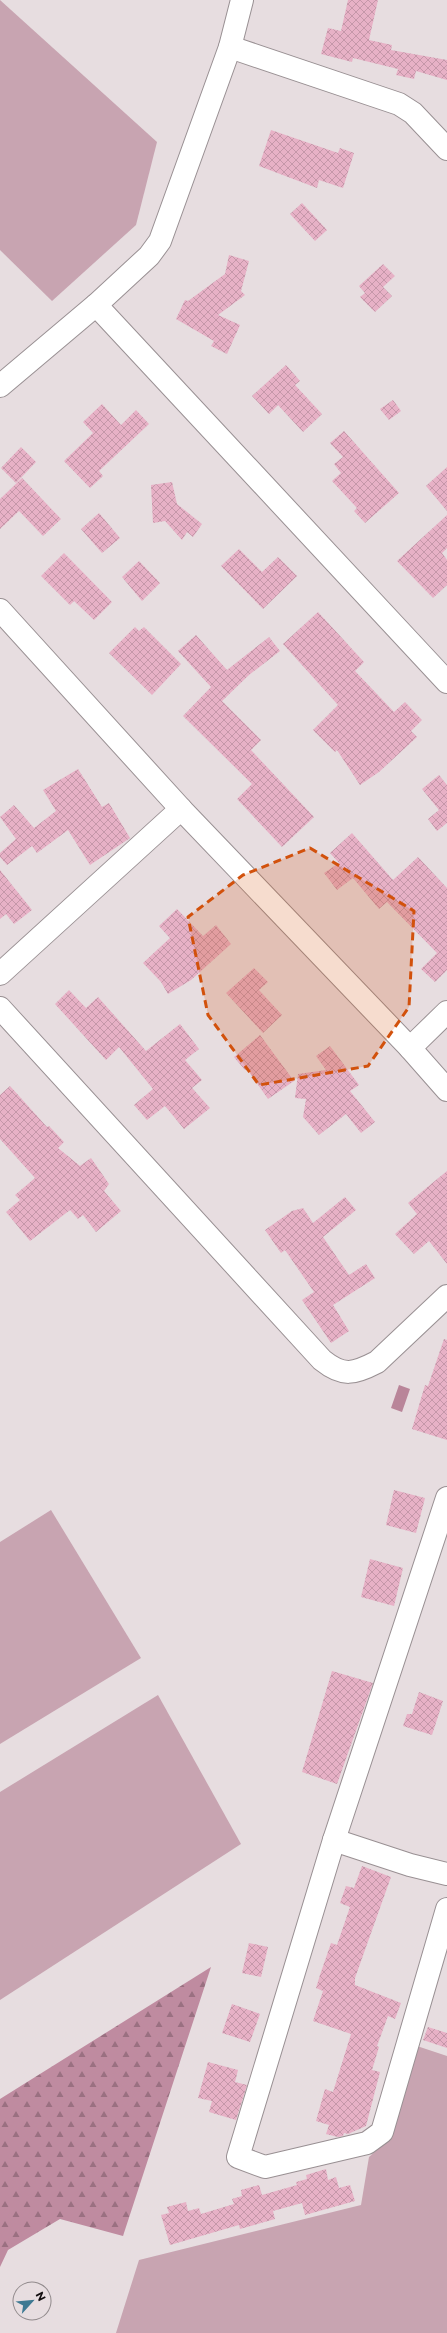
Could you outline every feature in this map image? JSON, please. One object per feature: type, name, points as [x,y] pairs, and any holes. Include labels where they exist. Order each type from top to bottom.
[{"type":"street","points":[[0,386],[96,305],[149,256],[160,241],[230,47],[242,0]]},
{"type":"street","points":[[230,47],[399,104],[413,113],[447,148]]},
{"type":"street","points":[[96,305],[447,682]]},
{"type":"street","points":[[0,610],[182,809],[410,1048],[447,1090]]},
{"type":"street","points":[[0,974],[182,809]]},
{"type":"street","points":[[0,1008],[317,1354],[334,1369],[349,1373],[363,1370],[377,1362],[447,1296]]},
{"type":"street","points":[[410,1048],[447,1012]]},
{"type":"street","points":[[447,1501],[334,1840],[238,2157],[265,2167],[367,2143],[382,2132],[447,1909]]},
{"type":"street","points":[[334,1840],[410,1865],[447,1874]]},
{"type":"highlighted area","points":[[310,848],[414,911],[409,1007],[368,1066],[259,1085],[208,1015],[188,917],[243,875]]},
{"type":"shaded area","points":[[0,0],[157,142],[136,225],[52,301],[0,250]]},
{"type":"shaded area","points":[[399,1385],[410,1389],[402,1412],[391,1408]]},
{"type":"shaded area","points":[[51,1510],[141,1658],[0,1744],[0,1542]]},
{"type":"shaded area","points":[[158,1695],[241,1844],[0,2000],[0,1792]]},
{"type":"shaded area","points":[[417,2046],[447,2056],[447,2333],[116,2333],[139,2260],[361,2205],[369,2157],[389,2139]]},
{"type":"green space","points":[[211,1967],[123,2236],[60,2219],[8,2250],[0,2267],[0,2099]]},
{"type":"building","points":[[348,0],[378,0],[369,40],[392,45],[391,50],[447,60],[447,80],[416,71],[414,79],[396,75],[398,69],[353,58],[352,62],[321,54],[328,28],[341,31]]},
{"type":"building","points":[[271,130],[338,153],[340,148],[354,153],[343,188],[319,180],[317,188],[259,166]]},
{"type":"building","points":[[302,203],[327,230],[315,241],[290,214]]},
{"type":"building","points":[[229,255],[249,261],[241,291],[245,295],[218,315],[240,325],[227,354],[211,346],[214,341],[176,319],[185,300],[188,301],[225,274]]},
{"type":"building","points":[[383,264],[395,276],[383,287],[392,296],[375,312],[360,297],[365,293],[359,286]]},
{"type":"building","points":[[286,365],[300,381],[295,385],[322,414],[303,432],[278,405],[269,414],[252,396]]},
{"type":"building","points":[[393,400],[401,411],[389,420],[380,409]]},
{"type":"building","points":[[102,404],[121,425],[136,410],[149,424],[99,471],[103,476],[90,488],[64,461],[93,433],[83,422]]},
{"type":"building","points":[[344,431],[399,493],[365,523],[354,511],[357,508],[332,481],[341,473],[334,464],[343,457],[330,443]]},
{"type":"building","points":[[21,447],[36,462],[16,483],[1,468]]},
{"type":"building","points":[[447,467],[447,511],[426,486]]},
{"type":"building","points":[[22,478],[61,519],[43,536],[19,511],[0,529],[0,499]]},
{"type":"building","points":[[172,482],[177,504],[202,524],[193,537],[187,532],[182,540],[165,521],[153,523],[151,485]]},
{"type":"building","points":[[99,513],[120,538],[102,553],[81,529]]},
{"type":"building","points":[[447,515],[447,548],[442,553],[447,560],[447,585],[433,598],[397,561]]},
{"type":"building","points":[[239,549],[262,572],[278,557],[297,576],[263,609],[221,566]]},
{"type":"building","points":[[64,553],[112,602],[94,620],[74,601],[70,605],[41,576]]},
{"type":"building","points":[[139,561],[160,583],[142,601],[122,577]]},
{"type":"building","points":[[318,612],[364,662],[355,671],[394,712],[405,702],[422,720],[411,731],[417,737],[379,772],[360,785],[337,750],[335,752],[313,730],[338,705],[283,644]]},
{"type":"building","points":[[135,627],[139,631],[144,627],[181,664],[152,695],[109,653]]},
{"type":"building","points":[[196,635],[227,670],[269,637],[280,651],[249,675],[222,701],[261,740],[251,750],[314,817],[282,847],[237,799],[252,784],[183,716],[211,687],[178,651]]},
{"type":"building","points":[[78,769],[102,807],[109,803],[130,838],[90,865],[68,830],[37,853],[32,846],[7,865],[0,857],[0,853],[16,839],[0,817],[14,805],[34,828],[56,811],[43,790]]},
{"type":"building","points":[[439,775],[447,785],[447,823],[437,831],[428,819],[439,810],[422,789]]},
{"type":"building","points":[[352,833],[393,880],[418,857],[447,888],[447,970],[435,982],[421,969],[437,953],[387,902],[379,909],[353,878],[337,890],[324,873],[339,863],[330,853]]},
{"type":"building","points":[[0,870],[32,910],[14,924],[6,914],[0,919]]},
{"type":"building","points":[[177,909],[203,936],[216,925],[231,944],[191,980],[168,994],[161,982],[143,963],[170,938],[159,926]]},
{"type":"building","points":[[254,968],[268,982],[259,990],[282,1015],[263,1033],[226,993]]},
{"type":"building","points":[[69,990],[86,1008],[98,997],[146,1051],[180,1024],[199,1049],[185,1060],[202,1080],[192,1088],[210,1108],[184,1129],[165,1106],[147,1120],[134,1105],[153,1089],[119,1047],[106,1060],[55,1004]]},
{"type":"building","points":[[260,1035],[294,1081],[268,1099],[247,1069],[245,1070],[234,1057]]},
{"type":"building","points":[[330,1046],[359,1085],[350,1091],[375,1122],[361,1133],[346,1114],[319,1135],[303,1117],[306,1099],[295,1098],[298,1074],[326,1070],[316,1056]]},
{"type":"building","points":[[10,1086],[47,1127],[49,1126],[64,1142],[58,1148],[80,1166],[91,1158],[109,1184],[104,1191],[121,1211],[96,1232],[83,1215],[78,1219],[70,1210],[30,1241],[6,1212],[20,1200],[15,1195],[35,1178],[0,1139],[0,1095]]},
{"type":"building","points":[[447,1171],[447,1264],[429,1241],[414,1254],[395,1234],[417,1214],[408,1203]]},
{"type":"building","points":[[345,1197],[356,1210],[323,1237],[349,1275],[366,1264],[375,1278],[333,1305],[349,1331],[331,1343],[302,1300],[314,1292],[285,1250],[281,1253],[265,1230],[292,1211],[303,1208],[313,1223]]},
{"type":"building","points":[[444,1339],[447,1340],[447,1440],[412,1429],[425,1385],[428,1386]]},
{"type":"building","points":[[394,1490],[425,1498],[416,1533],[386,1525]]},
{"type":"building","points":[[370,1559],[403,1568],[394,1606],[361,1597]]},
{"type":"building","points":[[332,1671],[373,1683],[337,1784],[302,1772]]},
{"type":"building","points":[[419,1692],[443,1701],[432,1735],[403,1726],[407,1714],[412,1714]]},
{"type":"building","points":[[362,1866],[391,1877],[355,1978],[355,1985],[401,2003],[395,2019],[388,2016],[377,2046],[379,2047],[372,2070],[380,2072],[366,2126],[348,2134],[344,2133],[343,2136],[338,2137],[326,2134],[329,2125],[316,2121],[325,2089],[333,2092],[351,2034],[313,2021],[323,1991],[316,1988],[320,1975],[331,1943],[337,1945],[350,1907],[340,1903],[346,1886],[354,1888]]},
{"type":"building","points":[[249,1943],[268,1947],[261,1977],[242,1973]]},
{"type":"building","points":[[232,2004],[260,2014],[250,2042],[222,2033]]},
{"type":"building","points":[[428,2027],[447,2033],[447,2048],[423,2040]]},
{"type":"building","points":[[208,2062],[238,2070],[235,2082],[247,2085],[236,2120],[209,2112],[212,2101],[198,2098]]},
{"type":"building","points":[[326,2169],[328,2180],[336,2177],[339,2188],[350,2185],[355,2201],[305,2215],[302,2203],[273,2211],[275,2219],[240,2229],[239,2225],[170,2245],[161,2215],[169,2213],[167,2207],[186,2202],[188,2211],[199,2208],[201,2214],[234,2204],[232,2199],[242,2196],[241,2190],[259,2185],[262,2195],[297,2185],[296,2182],[307,2179],[306,2175]]}]
